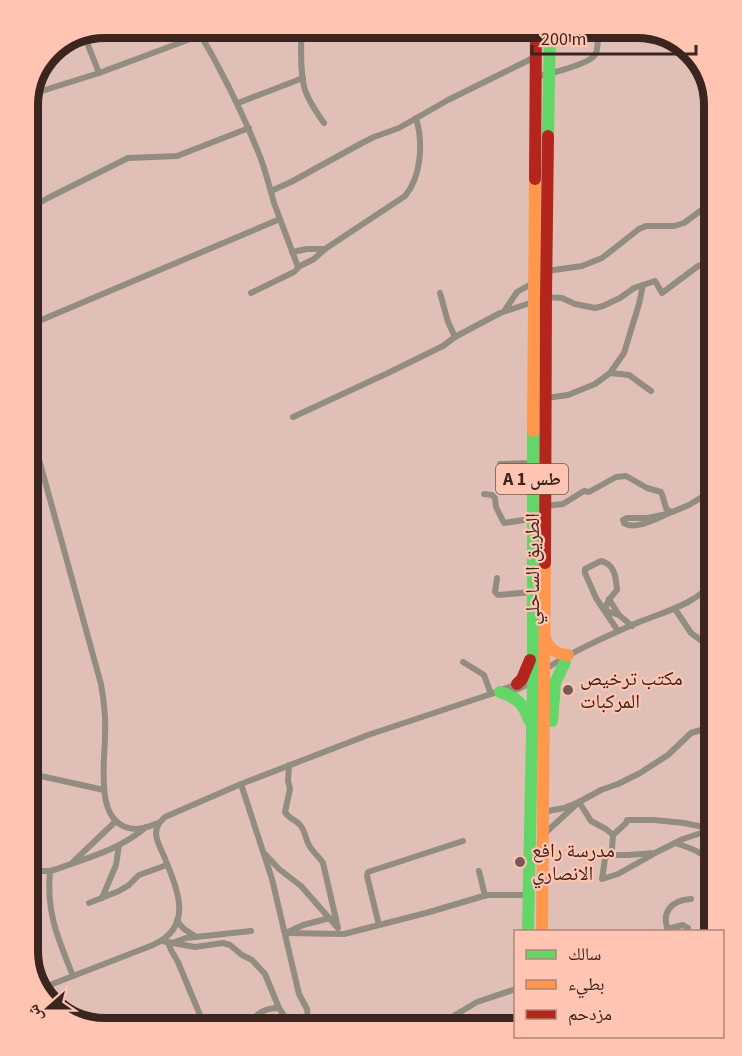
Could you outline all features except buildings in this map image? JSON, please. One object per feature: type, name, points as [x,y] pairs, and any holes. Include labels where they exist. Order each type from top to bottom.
[{"type":"highway","name":"الطريق الساحلي","points":[[536,38],[532,654],[538,677]]},
{"type":"highway","name":"الطريق الساحلي","points":[[528,930],[538,731],[538,677],[545,638],[550,38]]},
{"type":"highway","points":[[495,693],[514,697],[522,704],[538,731],[547,730],[551,725],[554,685],[558,673],[570,656],[555,652],[548,646],[545,638]]},
{"type":"highway","points":[[517,684],[524,675],[532,654]]},
{"type":"highway","name":"الطريق الساحلي","points":[[538,731],[543,812],[542,930]]},
{"type":"street","points":[[39,92],[99,73],[193,38]]},
{"type":"street","points":[[203,38],[249,128],[298,267]]},
{"type":"street","points":[[301,38],[303,78],[307,95],[324,123]]},
{"type":"street","points":[[536,77],[572,67],[594,56],[598,38]]},
{"type":"street","points":[[86,40],[99,73]]},
{"type":"street","points":[[271,191],[374,136],[399,128],[477,84],[536,57]]},
{"type":"street","points":[[238,103],[303,78]]},
{"type":"street","points":[[251,293],[294,272],[298,267],[314,259],[409,192],[421,152],[416,118]]},
{"type":"street","points":[[38,204],[128,158],[177,156],[249,128]]},
{"type":"street","points":[[547,271],[582,266],[602,258],[639,229],[646,226],[674,226],[684,223],[705,207]]},
{"type":"street","points":[[38,321],[280,219]]},
{"type":"street","points":[[292,252],[326,249]]},
{"type":"street","points":[[546,297],[562,298],[574,304],[595,308],[620,298],[634,288],[655,281],[662,293],[698,266],[705,264]]},
{"type":"street","points":[[504,311],[517,292],[534,282]]},
{"type":"street","points":[[546,398],[568,395],[596,384],[610,374],[624,353],[643,285]]},
{"type":"street","points":[[440,293],[455,337]]},
{"type":"street","points":[[293,417],[442,346],[504,311],[534,302]]},
{"type":"street","points":[[610,374],[629,375],[651,390]]},
{"type":"street","points":[[38,456],[101,684],[106,725],[104,790],[108,811],[116,821],[130,828],[147,827],[159,823],[169,815],[289,765],[368,735],[538,677]]},
{"type":"street","points":[[500,464],[532,463]]},
{"type":"street","points":[[545,506],[563,504],[584,491],[589,492],[616,477],[626,476],[647,488],[661,492],[669,513]]},
{"type":"street","points":[[484,494],[495,498],[496,507],[506,524],[532,519]]},
{"type":"street","points":[[669,513],[623,520],[629,526],[639,525],[669,513],[689,505],[705,495]]},
{"type":"street","points":[[606,612],[605,607],[616,590],[616,578],[608,563],[601,561],[585,569],[585,573],[596,598],[618,632]]},
{"type":"street","points":[[497,578],[495,592],[498,595],[533,592]]},
{"type":"street","points":[[495,693],[518,689],[570,656],[618,632],[675,609],[705,591]]},
{"type":"street","points":[[609,599],[619,615],[632,626]]},
{"type":"street","points":[[675,609],[691,633],[705,643]]},
{"type":"street","points":[[606,612],[619,615]]},
{"type":"street","points":[[463,662],[484,675],[495,693]]},
{"type":"street","points":[[543,812],[579,802],[640,773],[668,755],[690,733],[705,729]]},
{"type":"street","points":[[289,765],[290,789],[285,812],[289,818],[301,826],[310,848],[323,863],[338,928]]},
{"type":"street","points":[[38,775],[104,790]]},
{"type":"street","points":[[241,784],[280,910],[299,994],[307,1009],[308,1018]]},
{"type":"street","points":[[579,802],[591,821],[613,835]]},
{"type":"street","points":[[543,835],[579,802]]},
{"type":"street","points":[[705,828],[684,823],[627,820],[613,835],[612,849],[605,859],[602,879],[618,874],[683,839],[705,833]]},
{"type":"street","points":[[70,864],[116,821]]},
{"type":"street","points":[[159,823],[156,836],[179,897],[180,909],[167,942],[200,1014]]},
{"type":"street","points":[[38,871],[50,871],[119,845],[147,827]]},
{"type":"street","points":[[705,834],[703,835],[705,852]]},
{"type":"street","points":[[379,926],[366,876],[368,872],[463,841]]},
{"type":"street","points":[[675,843],[705,854]]},
{"type":"street","points":[[102,898],[116,865],[119,845]]},
{"type":"street","points":[[263,851],[301,886],[344,934]]},
{"type":"street","points":[[608,855],[655,853]]},
{"type":"street","points":[[89,903],[124,889],[139,875],[167,865]]},
{"type":"street","points":[[50,871],[51,915],[73,976]]},
{"type":"street","points":[[479,871],[485,896]]},
{"type":"street","points":[[285,933],[344,934],[494,894],[529,895]]},
{"type":"street","points":[[686,930],[688,928],[683,925],[668,930],[666,914],[674,903],[683,899],[691,899]]},
{"type":"street","points":[[285,933],[312,922],[330,918]]},
{"type":"street","points":[[177,921],[196,937]]},
{"type":"street","points":[[68,978],[167,942],[251,931]]},
{"type":"street","points":[[167,942],[195,947],[220,943],[230,945],[262,969],[286,1018]]},
{"type":"street","points":[[450,1018],[477,1002],[514,990]]},
{"type":"street","points":[[254,1018],[262,1011],[279,1008]]},
{"type":"traffic: fast","points":[[548,136],[550,38]]},
{"type":"traffic: fast","points":[[528,930],[533,683],[533,431]]},
{"type":"traffic: fast","points":[[552,721],[555,683],[565,662]]},
{"type":"traffic: fast","points":[[500,692],[519,702],[529,720]]},
{"type":"traffic: slow","points":[[533,431],[535,179]]},
{"type":"traffic: slow","points":[[542,930],[545,563]]},
{"type":"traffic: slow","points":[[545,638],[553,650],[568,655]]},
{"type":"traffic: jam","points":[[535,179],[536,38]]},
{"type":"traffic: jam","points":[[545,563],[548,136]]},
{"type":"traffic: jam","points":[[517,684],[522,679],[530,660]]},
{"type":"place","name":"مكتب ترخيص المركبات","points":[[568,690]]},
{"type":"place","name":"مدرسة رافع الانصاري","points":[[520,862]]}]
